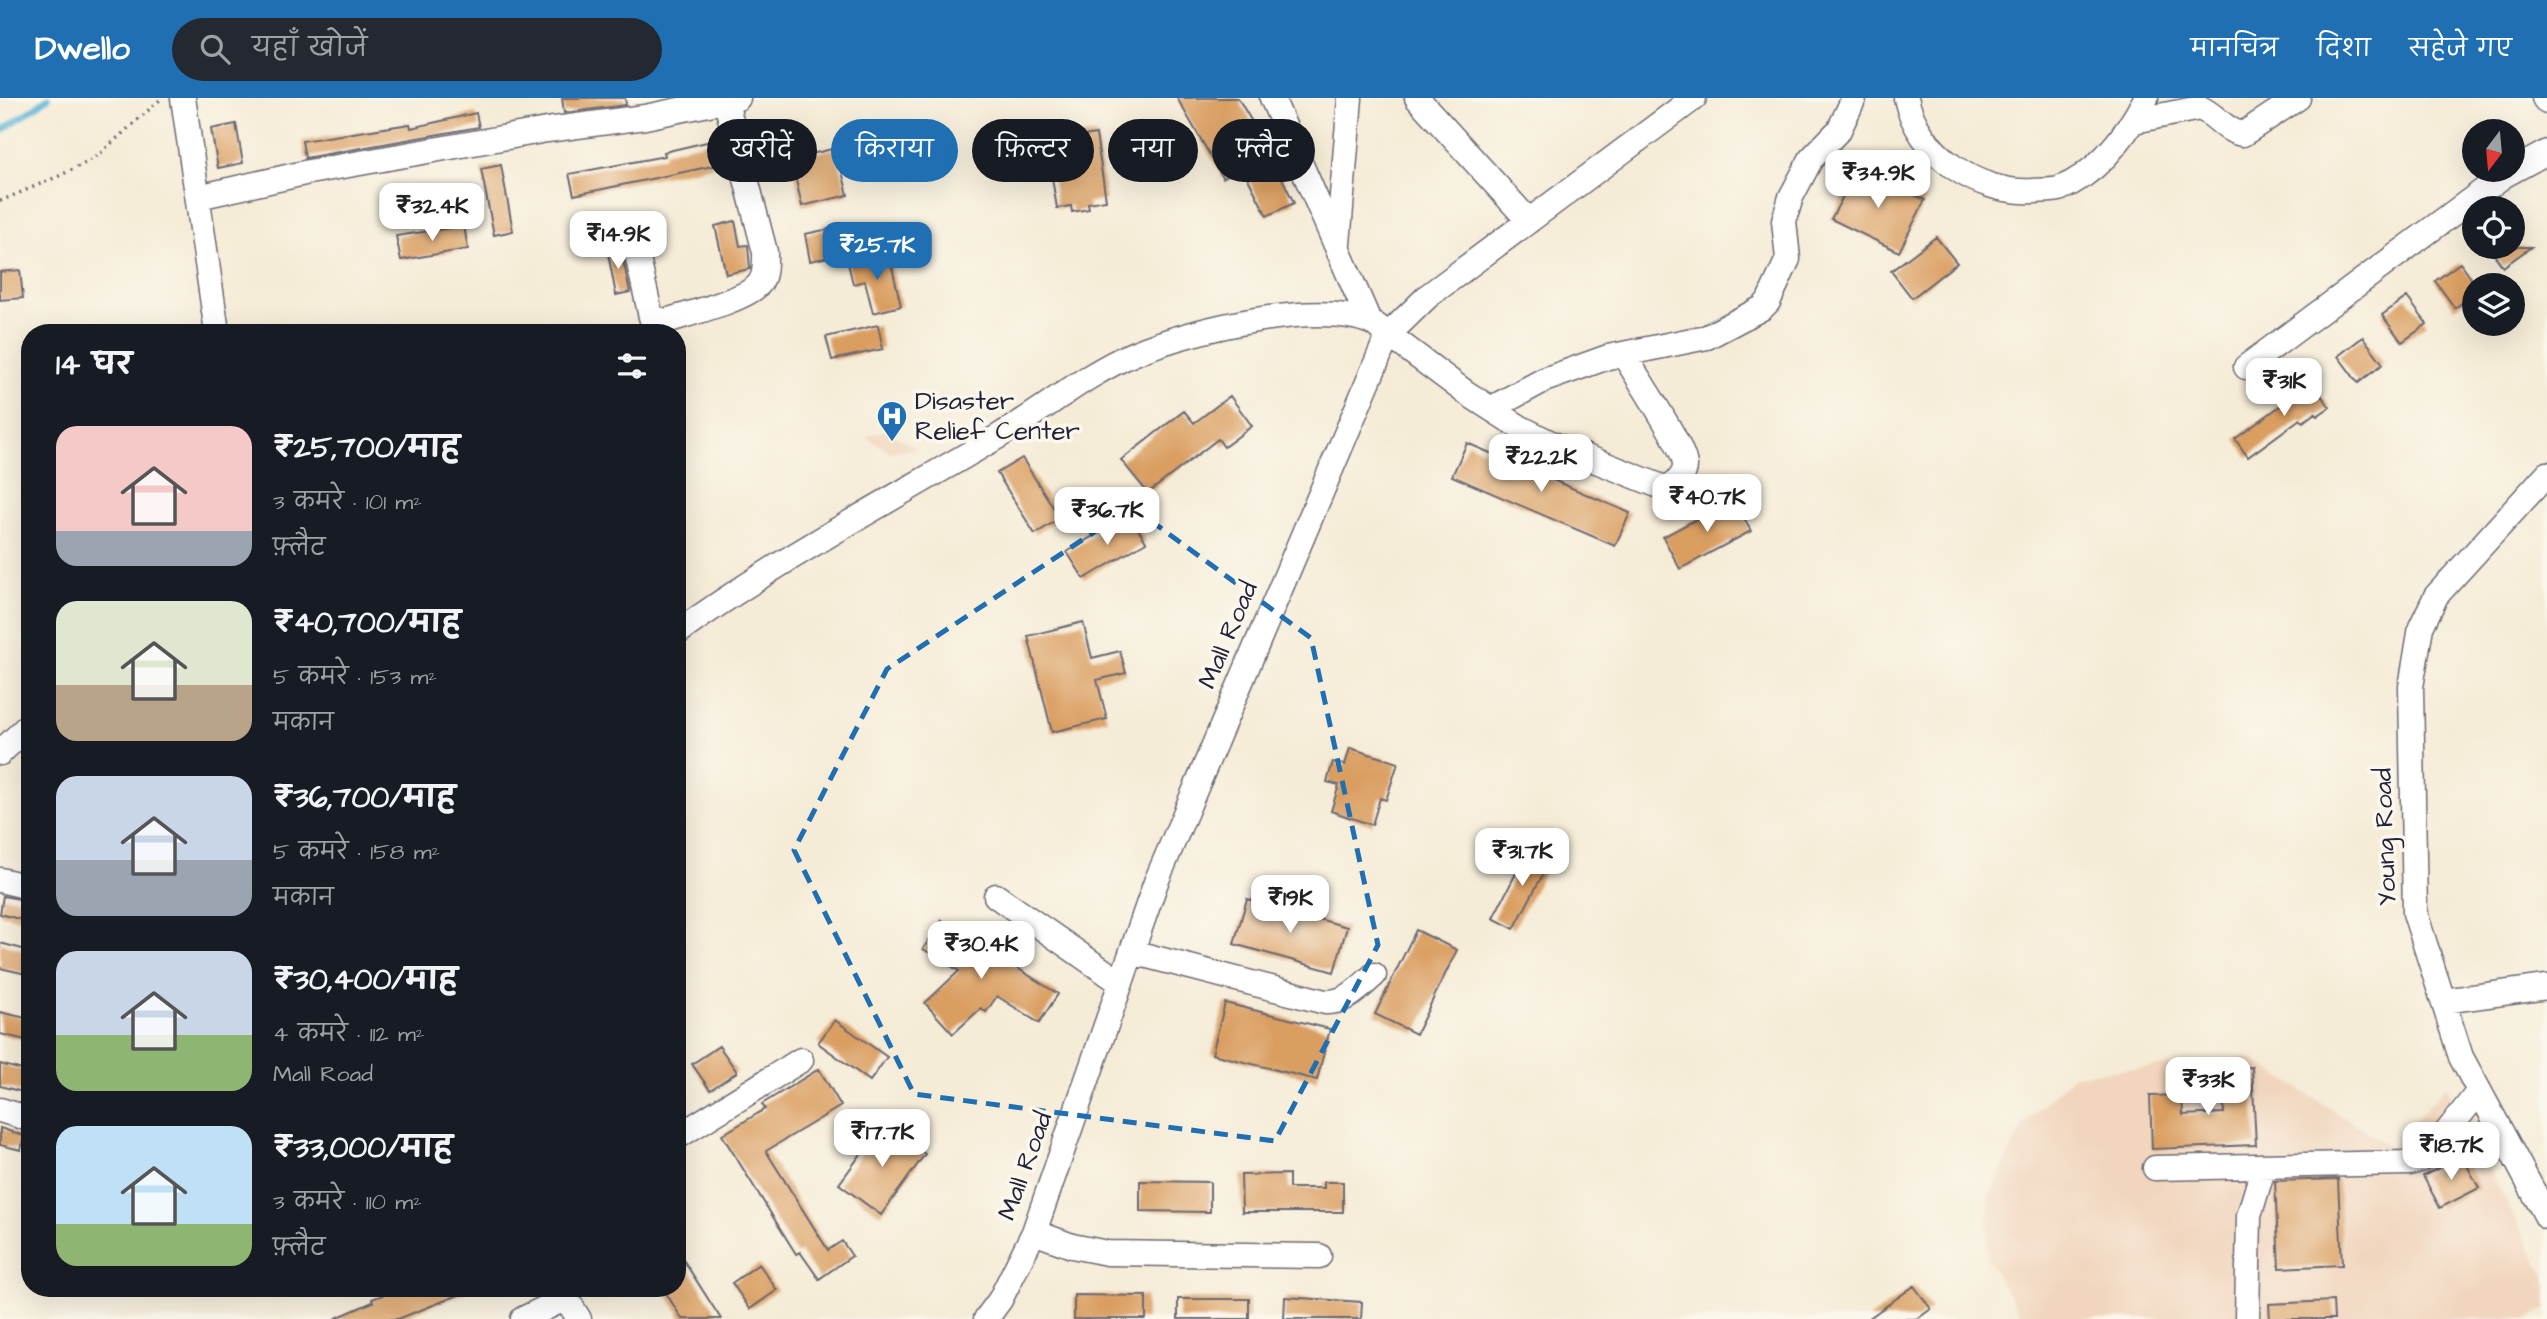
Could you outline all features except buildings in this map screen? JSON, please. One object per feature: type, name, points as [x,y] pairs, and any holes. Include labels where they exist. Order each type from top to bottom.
[{"type":"street","points":[[183,98],[216,324]]},
{"type":"street","points":[[1272,98],[1338,248],[1379,328]]},
{"type":"street","points":[[1338,248],[1350,98]]},
{"type":"street","points":[[1417,98],[1529,221]]},
{"type":"street","name":"Mall Road","points":[[986,1319],[1000,1300],[1034,1232],[1156,882],[1379,328],[1428,296],[1694,98]]},
{"type":"street","points":[[1492,408],[1544,380],[1608,357],[1707,337],[1762,308],[1768,302],[1789,254],[1784,221],[1791,197],[1811,159],[1845,121],[1854,98]]},
{"type":"street","points":[[1906,98],[1916,128],[1948,163],[1981,183],[2016,192],[2058,190],[2087,172],[2118,144],[2146,98]]},
{"type":"street","points":[[2134,121],[2200,108],[2208,111],[2236,134],[2244,134],[2298,98]]},
{"type":"street","points":[[2544,98],[2547,103]]},
{"type":"street","points":[[198,197],[322,170],[547,130],[645,117],[732,100],[765,252],[761,282],[753,290],[736,298],[666,321],[656,320],[651,317],[634,240]]},
{"type":"street","points":[[2246,366],[2503,176],[2547,152]]},
{"type":"street","points":[[686,627],[849,522],[1001,435],[1091,376],[1167,341],[1266,318],[1293,315],[1345,316],[1379,328],[1465,392],[1521,428],[1551,443],[1668,487],[1683,473],[1685,463],[1678,446],[1624,355]]},
{"type":"street","name":"Young Road","points":[[2547,474],[2436,596],[2421,628],[2411,687],[2416,913],[2461,1057],[2547,1217]]},
{"type":"street","points":[[0,753],[21,733]]},
{"type":"street","points":[[0,880],[21,885]]},
{"type":"street","points":[[996,896],[1121,983]]},
{"type":"street","points":[[1132,952],[1325,1002],[1338,1003],[1374,975]]},
{"type":"street","points":[[2443,1001],[2547,987]]},
{"type":"street","points":[[686,1132],[801,1060]]},
{"type":"street","points":[[2155,1168],[2410,1163],[2431,1152],[2479,1091]]},
{"type":"street","points":[[0,1110],[21,1116]]},
{"type":"street","points":[[2247,1319],[2249,1216],[2264,1166]]},
{"type":"street","points":[[1034,1232],[1072,1246],[1107,1253],[1319,1256]]},
{"type":"street","points":[[523,1319],[557,1297]]},
{"type":"street","points":[[565,1297],[579,1319]]},
{"type":"path","points":[[0,201],[95,158],[162,98]]},
{"type":"highlighted area","points":[[1132,507],[1311,638],[1378,945],[1275,1141],[914,1094],[794,850],[887,669]]},
{"type":"shaded area","name":"Disaster Relief Center","points":[[885,430],[918,449],[890,452],[866,437]]},
{"type":"shaded area","points":[[2249,1057],[2391,1147],[2446,1086],[2547,1280],[2547,1309],[2526,1319],[2023,1319],[1987,1259],[1989,1198],[2023,1125],[2074,1075]]},
{"type":"waterway","points":[[0,132],[48,98]]},
{"type":"place","name":"Disaster Relief Center","points":[[892,443]]}]
